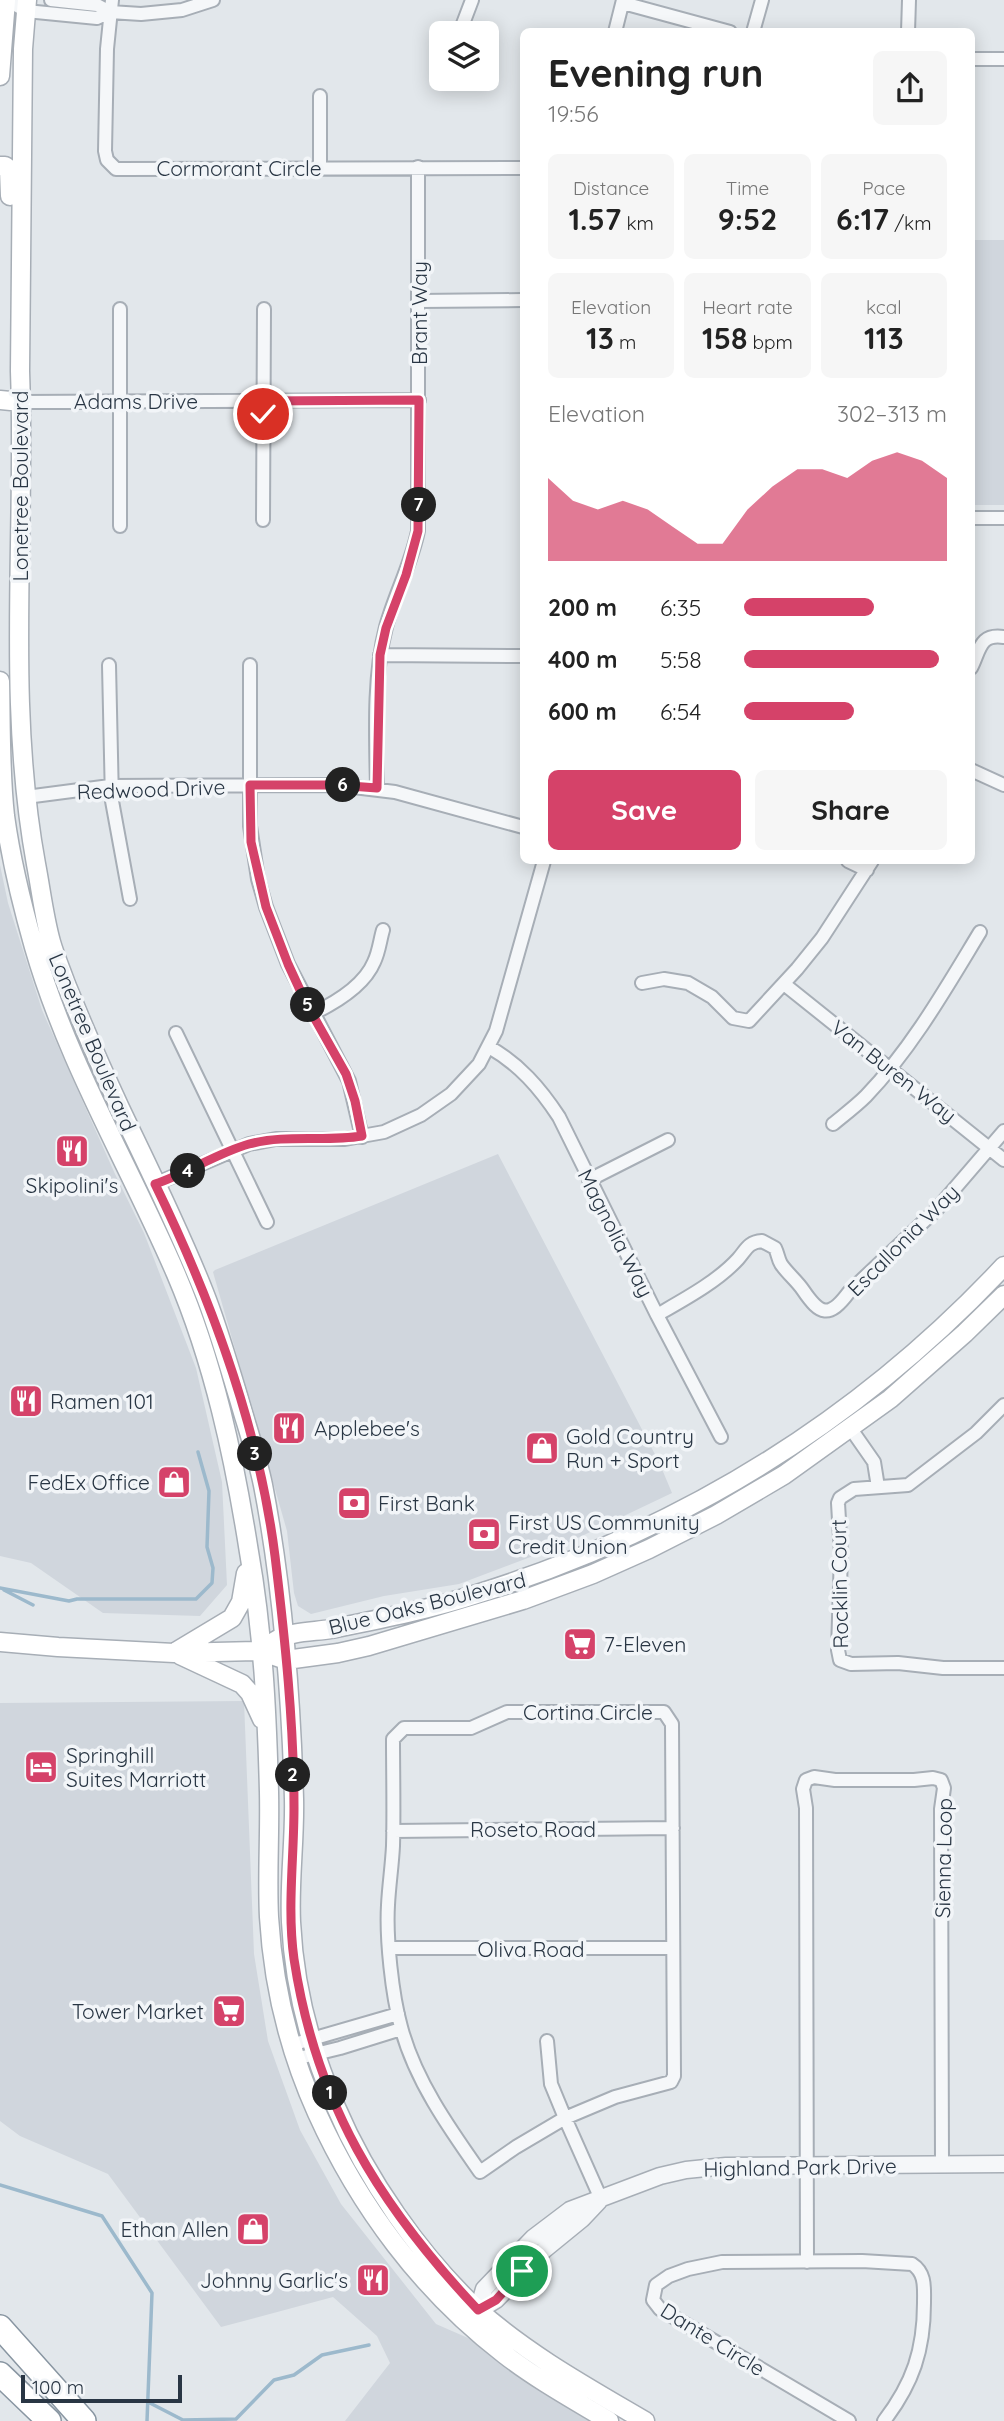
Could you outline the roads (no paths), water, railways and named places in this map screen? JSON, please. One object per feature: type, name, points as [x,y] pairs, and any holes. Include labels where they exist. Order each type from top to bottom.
[{"type":"highway","points":[[0,2327],[84,2421]]},
{"type":"highway","points":[[0,2374],[49,2421]]},
{"type":"main road","points":[[0,76],[7,0]]},
{"type":"main road","name":"Lonetree Boulevard","points":[[27,5],[23,49],[19,544],[20,719],[31,842],[51,942],[93,1052],[204,1291],[262,1481],[274,1553],[286,1660],[294,1807],[291,1925],[294,1959],[314,2046],[337,2109],[366,2169],[472,2315]]},
{"type":"main road","name":"Lonetree Boulevard","points":[[0,166],[9,169],[10,221],[22,233]]},
{"type":"main road","points":[[0,400],[22,402]]},
{"type":"main road","name":"Lonetree Boulevard","points":[[0,681],[3,799],[28,924],[47,989],[82,1076],[177,1276],[226,1427],[250,1555],[266,1727],[271,1942],[293,2052],[317,2115],[356,2188],[399,2250],[429,2284],[472,2315]]},
{"type":"main road","points":[[3,799],[26,797]]},
{"type":"main road","points":[[139,1194],[155,1184]]},
{"type":"main road","name":"Blue Oaks Boulevard","points":[[260,1651],[283,1636],[392,1616],[470,1596],[585,1557],[677,1514],[741,1479],[841,1413],[922,1346],[1004,1266]]},
{"type":"main road","name":"Blue Oaks Boulevard","points":[[0,1642],[174,1653],[260,1651],[286,1660],[369,1646],[523,1600],[649,1549],[727,1509],[784,1475],[851,1429],[925,1370],[1004,1294]]},
{"type":"main road","points":[[174,1653],[224,1625],[235,1615],[241,1602],[250,1555]]},
{"type":"main road","points":[[174,1653],[242,1684],[250,1693],[266,1727]]},
{"type":"main road","points":[[472,2315],[508,2358],[609,2421]]},
{"type":"main road","points":[[472,2315],[645,2421]]},
{"type":"street","points":[[7,0],[97,18],[111,6]]},
{"type":"street","points":[[51,0],[161,14],[213,0]]},
{"type":"street","points":[[464,21],[472,0]]},
{"type":"street","points":[[754,28],[762,0]]},
{"type":"street","points":[[908,28],[909,0]]},
{"type":"street","points":[[616,28],[623,1],[716,28]]},
{"type":"street","name":"Cormorant Circle","points":[[111,6],[105,156],[112,167],[520,169]]},
{"type":"street","points":[[975,59],[1004,59]]},
{"type":"street","points":[[320,96],[320,168]]},
{"type":"street","name":"Brant Way","points":[[377,788],[380,655],[386,628],[406,575],[418,531],[418,167]]},
{"type":"street","points":[[419,301],[520,300]]},
{"type":"street","points":[[120,309],[120,526]]},
{"type":"street","points":[[263,520],[264,309]]},
{"type":"street","name":"Adams Drive","points":[[22,402],[419,400]]},
{"type":"street","points":[[975,518],[1004,518]]},
{"type":"street","points":[[975,660],[985,639],[991,636],[1004,637]]},
{"type":"street","points":[[380,655],[520,656]]},
{"type":"street","points":[[109,665],[110,786],[130,899]]},
{"type":"street","points":[[250,665],[251,842],[258,879],[288,964],[349,1081],[362,1136]]},
{"type":"street","points":[[975,772],[1004,785]]},
{"type":"street","name":"Redwood Drive","points":[[26,797],[110,786],[337,785],[377,788],[520,826]]},
{"type":"street","points":[[155,1184],[232,1150],[276,1139],[326,1140],[362,1136],[403,1125],[437,1106],[464,1082],[489,1047],[503,1010],[543,864]]},
{"type":"street","points":[[642,983],[664,979],[688,983],[712,998],[733,1018],[743,1021],[754,1018],[838,916],[870,865]]},
{"type":"street","points":[[312,1014],[346,994],[363,978],[374,962],[383,930]]},
{"type":"street","points":[[833,1124],[865,1096],[889,1068],[924,1022],[981,932]]},
{"type":"street","name":"Van Buren Way","points":[[784,984],[1004,1160]]},
{"type":"street","points":[[176,1033],[267,1222]]},
{"type":"street","name":"Magnolia Way","points":[[489,1047],[515,1064],[540,1089],[559,1117],[721,1437]]},
{"type":"street","points":[[990,1149],[1004,1131]]},
{"type":"street","points":[[589,1180],[668,1140]]},
{"type":"street","name":"Escallonia Way","points":[[657,1315],[702,1288],[738,1259],[751,1243],[762,1241],[775,1248],[779,1261],[803,1289],[811,1303],[822,1310],[832,1309],[929,1218],[990,1149]]},
{"type":"street","name":"Rocklin Court","points":[[1004,1405],[976,1433],[915,1481],[901,1487],[854,1489],[840,1497],[838,1503],[841,1554],[838,1650],[841,1660],[851,1664],[898,1663],[943,1668],[1004,1668]]},
{"type":"street","points":[[851,1429],[874,1462],[878,1487]]},
{"type":"street","name":"Cortina Circle","points":[[507,1712],[664,1712],[672,1724],[673,1828],[674,2076],[671,2082],[615,2097],[565,2118],[480,2172],[448,2126],[418,2070],[401,2029],[390,1948],[388,1905],[393,1831],[393,1739],[404,1728],[471,1728],[507,1712]]},
{"type":"street","name":"Sienna Loop","points":[[805,2165],[806,1808],[803,1788],[806,1780],[814,1777],[835,1780],[933,1778],[941,1780],[944,1788],[941,1809],[942,2165]]},
{"type":"street","name":"Roseto Road","points":[[393,1831],[673,1828]]},
{"type":"street","name":"Oliva Road","points":[[390,1948],[672,1948]]},
{"type":"street","points":[[314,2046],[398,2014]]},
{"type":"street","points":[[293,2052],[401,2029]]},
{"type":"street","points":[[547,2041],[551,2084],[601,2199]]},
{"type":"street","name":"Highland Park Drive","points":[[472,2315],[484,2289],[533,2238],[570,2210],[660,2176],[726,2166],[1004,2164]]},
{"type":"street","points":[[805,2165],[807,2262]]},
{"type":"street","name":"Dante Circle","points":[[849,2421],[660,2309],[653,2300],[654,2288],[669,2276],[698,2265],[722,2262],[905,2262],[916,2267],[922,2274],[924,2288],[924,2328],[920,2352],[913,2372],[884,2421]]},
{"type":"waterway","points":[[0,1588],[69,1601],[196,1599],[212,1583],[213,1568],[207,1547],[209,1491],[198,1452]]},
{"type":"waterway","points":[[4,1590],[33,1605]]},
{"type":"waterway","points":[[0,2185],[102,2216],[152,2293],[147,2421]]},
{"type":"waterway","points":[[148,2402],[183,2420],[236,2419],[274,2380],[294,2375],[322,2355],[369,2345]]},
{"type":"place","name":"Skipolini's","points":[[72,1151]]},
{"type":"place","name":"Ramen 101","points":[[26,1401]]},
{"type":"place","name":"Applebee's","points":[[289,1428]]},
{"type":"place","name":"Gold Country Run + Sport","points":[[542,1448]]},
{"type":"place","name":"FedEx Office","points":[[174,1482]]},
{"type":"place","name":"First Bank","points":[[354,1503]]},
{"type":"place","name":"First US Community Credit Union","points":[[484,1534]]},
{"type":"place","name":"7-Eleven","points":[[580,1644]]},
{"type":"place","name":"Springhill Suites Marriott","points":[[41,1767]]},
{"type":"place","name":"Tower Market","points":[[229,2011]]},
{"type":"place","name":"Ethan Allen","points":[[253,2229]]},
{"type":"place","name":"Johnny Garlic's","points":[[373,2280]]}]
